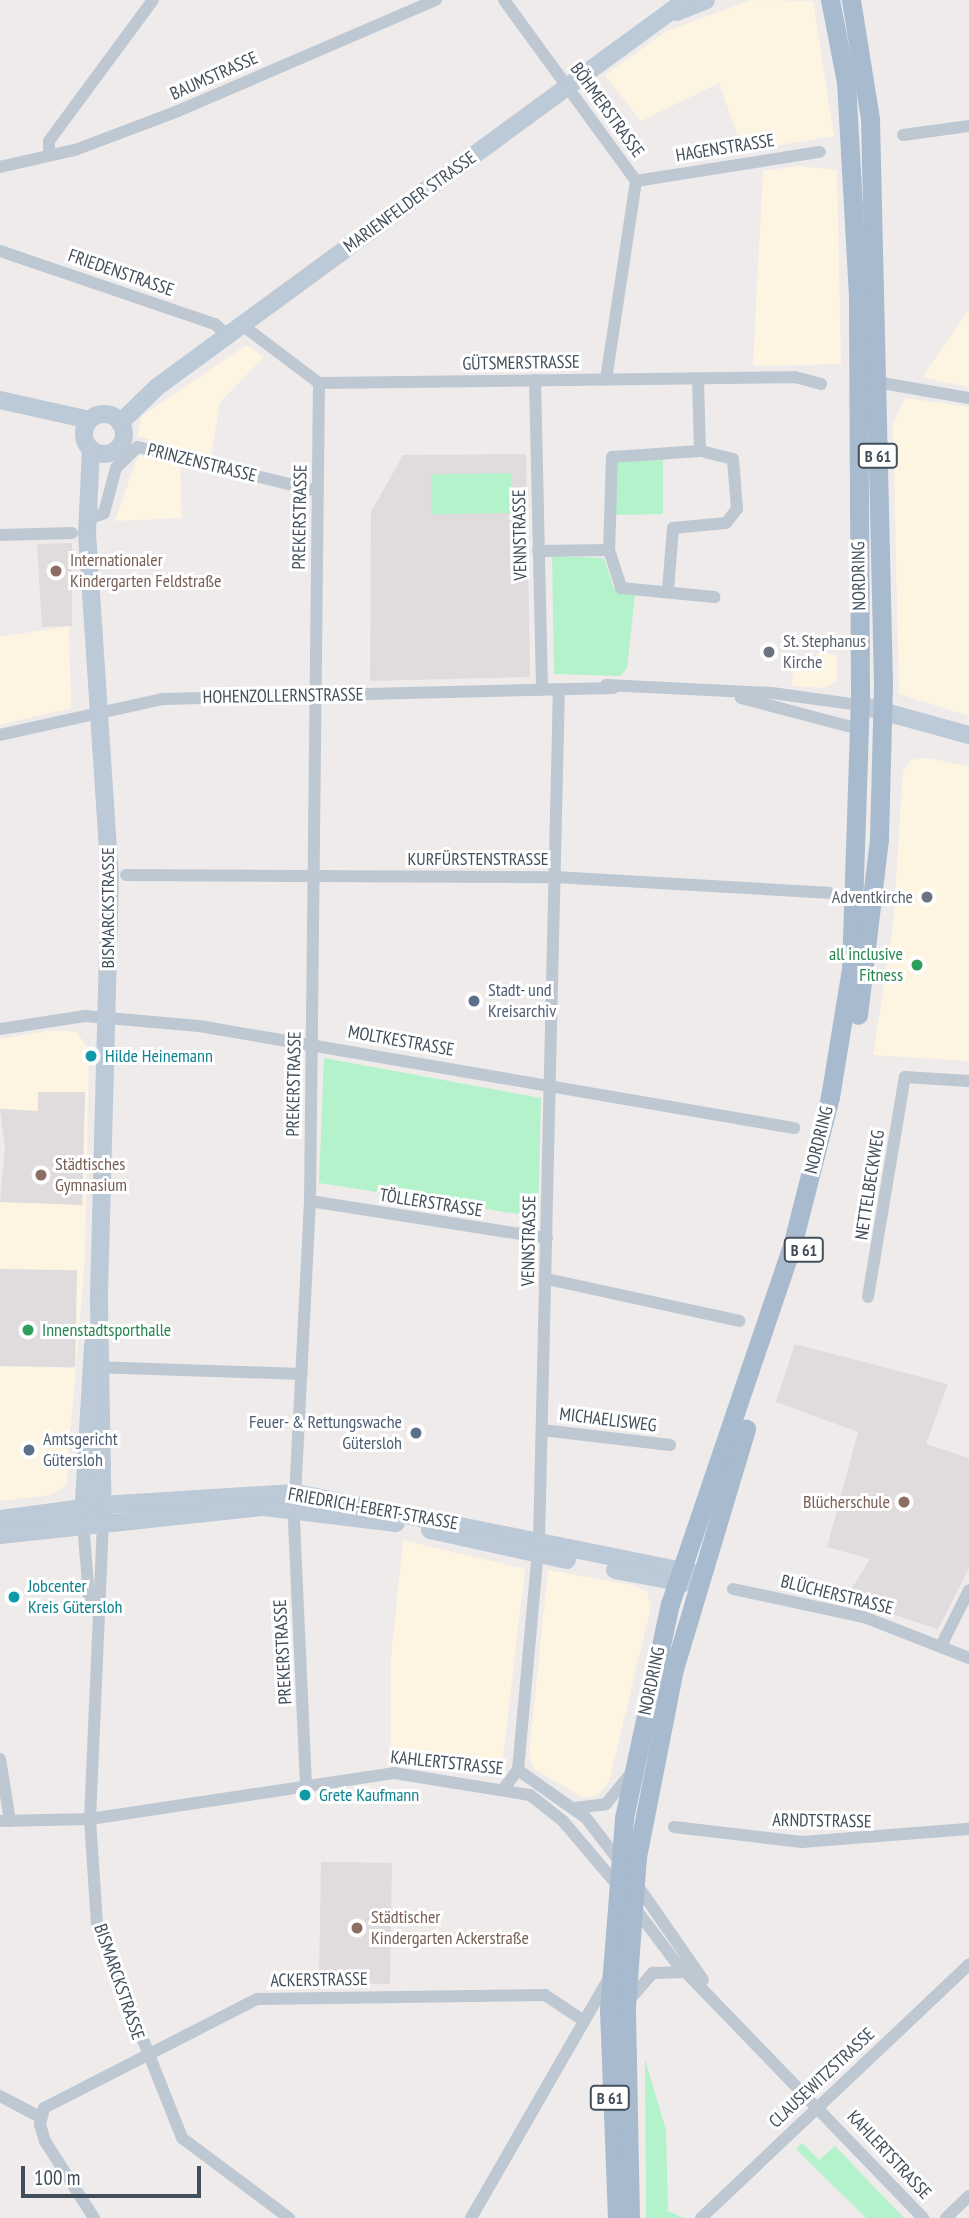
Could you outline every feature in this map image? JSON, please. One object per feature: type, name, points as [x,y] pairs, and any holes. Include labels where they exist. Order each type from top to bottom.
[{"type":"main road","name":"NORDRING","points":[[626,2006],[631,1902],[617,1858],[633,1769],[679,1576],[766,1330],[830,1097],[851,969],[860,705],[856,250],[846,82],[830,0]]},
{"type":"main road","name":"NORDRING","points":[[609,1978],[624,1881],[699,1580],[805,1246],[842,1100],[872,918],[883,711],[870,119],[851,0]]},
{"type":"main road","name":"B 61","points":[[609,1978],[617,2218]]},
{"type":"main road","name":"B 61","points":[[626,2006],[630,2218]]},
{"type":"street","points":[[49,152],[49,141],[153,0]]},
{"type":"street","name":"BAUMSTRASSE","points":[[0,167],[49,152],[75,150],[178,111],[436,0]]},
{"type":"street","name":"BÖHMERSTRASSE","points":[[504,0],[636,181],[606,380]]},
{"type":"street","name":"MARIENFELDER STRASSE","points":[[115,419],[686,0]]},
{"type":"street","name":"MARIENFELDER STRASSE","points":[[663,18],[706,0]]},
{"type":"street","points":[[903,135],[969,126]]},
{"type":"street","name":"HAGENSTRASSE","points":[[636,181],[820,152]]},
{"type":"street","name":"FRIEDENSTRASSE","points":[[0,251],[234,330]]},
{"type":"street","points":[[234,330],[319,383]]},
{"type":"street","name":"GÜTSMERSTRASSE","points":[[319,383],[795,377],[821,384]]},
{"type":"street","points":[[698,379],[700,451]]},
{"type":"street","name":"VENNSTRASSE","points":[[535,380],[542,690]]},
{"type":"street","points":[[876,382],[969,398]]},
{"type":"street","name":"PREKERSTRASSE","points":[[306,1785],[295,1500],[310,1202],[319,383]]},
{"type":"street","points":[[0,401],[34,410],[92,439],[115,419]]},
{"type":"street","name":"BISMARCKSTRASSE","points":[[93,1642],[83,1516],[97,1367],[110,875],[87,517],[92,439],[121,443],[115,419]]},
{"type":"street","name":"PRINZENSTRASSE","points":[[87,517],[104,513],[116,468],[138,447],[317,491]]},
{"type":"street","points":[[668,590],[673,528],[726,523],[737,509],[733,459],[700,451],[612,457],[609,550],[621,588],[668,590],[674,596],[715,597]]},
{"type":"street","points":[[0,535],[72,533]]},
{"type":"street","points":[[538,551],[609,550]]},
{"type":"street","name":"HOHENZOLLERNSTRASSE","points":[[0,735],[163,699],[614,688],[731,695],[772,693],[860,705],[969,735]]},
{"type":"street","name":"VENNSTRASSE","points":[[518,1770],[539,1547],[555,877],[564,689]]},
{"type":"street","name":"HOHENZOLLERNSTRASSE","points":[[731,695],[859,729]]},
{"type":"street","points":[[859,729],[883,735]]},
{"type":"street","name":"KURFÜRSTENSTRASSE","points":[[126,875],[555,877],[830,893]]},
{"type":"street","name":"MOLTKESTRASSE","points":[[0,1029],[107,1016],[312,1043],[794,1128]]},
{"type":"street","name":"NETTELBECKWEG","points":[[867,1297],[905,1077],[969,1081]]},
{"type":"street","name":"TÖLLERSTRASSE","points":[[310,1202],[547,1238]]},
{"type":"street","points":[[547,1279],[739,1321]]},
{"type":"street","points":[[97,1367],[302,1378]]},
{"type":"street","name":"BISMARCKSTRASSE","points":[[97,1367],[103,1513],[93,1642],[90,1819],[97,1924],[144,2054],[182,2138],[289,2218]]},
{"type":"street","name":"MICHAELISWEG","points":[[542,1430],[670,1446]]},
{"type":"street","name":"FRIEDRICH-EBERT-STRASSE","points":[[0,1535],[103,1513],[295,1500],[699,1580]]},
{"type":"street","name":"FRIEDRICH-EBERT-STRASSE","points":[[0,1519],[83,1516]]},
{"type":"street","name":"BLÜCHERSTRASSE","points":[[733,1589],[864,1617],[942,1644],[969,1658]]},
{"type":"street","points":[[942,1644],[969,1590]]},
{"type":"street","points":[[0,1759],[5,1821]]},
{"type":"street","points":[[571,1808],[606,1804],[633,1769]]},
{"type":"street","points":[[505,1787],[518,1770]]},
{"type":"street","name":"KAHLERTSTRASSE","points":[[518,1770],[571,1808],[617,1858]]},
{"type":"street","name":"KAHLERTSTRASSE","points":[[5,1821],[90,1819],[384,1773],[505,1787],[553,1812],[624,1881],[713,1994],[923,2218]]},
{"type":"street","name":"ARNDTSTRASSE","points":[[674,1827],[802,1842],[969,1829]]},
{"type":"street","name":"KAHLERTSTRASSE","points":[[631,1902],[686,1972],[713,1994]]},
{"type":"street","name":"CLAUSEWITZSTRASSE","points":[[701,2218],[969,1965]]},
{"type":"street","points":[[626,2006],[653,1973],[686,1972]]},
{"type":"street","points":[[471,2218],[581,2019],[609,1978]]},
{"type":"street","name":"ACKERSTRASSE","points":[[40,2117],[54,2101],[257,1999],[545,1995],[581,2019]]},
{"type":"street","points":[[0,2096],[40,2117],[54,2158],[94,2218]]},
{"type":"street","points":[[946,2218],[969,2196]]},
{"type":"shaded area","points":[[751,0],[813,1],[834,136],[743,151],[719,83],[641,121],[605,75],[667,31]]},
{"type":"shaded area","points":[[798,166],[837,170],[841,364],[753,366],[763,171]]},
{"type":"shaded area","points":[[969,310],[969,387],[922,377]]},
{"type":"shaded area","points":[[246,345],[264,357],[220,402],[211,455],[137,436],[142,416]]},
{"type":"shaded area","points":[[905,398],[969,407],[969,716],[899,694],[893,424]]},
{"type":"shaded area","points":[[526,454],[530,677],[370,681],[371,512],[403,455]]},
{"type":"shaded area","points":[[138,455],[180,465],[182,518],[115,521]]},
{"type":"shaded area","name":"Internationaler Kindergarten Feldstraße","points":[[72,543],[72,626],[42,627],[37,544]]},
{"type":"shaded area","points":[[69,626],[71,708],[0,725],[0,637]]},
{"type":"shaded area","points":[[817,653],[837,655],[837,680],[825,688],[792,686],[794,657],[816,659]]},
{"type":"shaded area","points":[[926,758],[969,766],[969,1061],[873,1055],[893,927],[903,771],[911,760]]},
{"type":"shaded area","points":[[53,1030],[77,1032],[89,1051],[85,1258],[66,1485],[51,1495],[0,1501],[0,1366],[73,1368],[77,1271],[0,1269],[0,1202],[82,1204],[85,1092],[39,1092],[38,1111],[0,1109],[0,1039]]},
{"type":"shaded area","name":"Städtisches Gymnasium","points":[[38,1092],[85,1092],[82,1205],[0,1202],[5,1147],[0,1109],[38,1111]]},
{"type":"shaded area","points":[[0,1269],[77,1270],[75,1367],[0,1366]]},
{"type":"shaded area","name":"Blücherschule","points":[[795,1344],[948,1384],[926,1444],[969,1458],[969,1568],[938,1629],[845,1599],[870,1559],[827,1547],[858,1432],[776,1402]]},
{"type":"shaded area","points":[[403,1540],[525,1569],[501,1774],[391,1763],[391,1658]]},
{"type":"shaded area","points":[[548,1570],[633,1585],[647,1592],[651,1606],[609,1782],[596,1796],[582,1797],[534,1769],[529,1755]]},
{"type":"shaded area","name":"Städtischer Kindergarten Ackerstraße","points":[[321,1862],[392,1863],[390,1984],[319,1983]]},
{"type":"green space","points":[[663,457],[663,514],[615,515],[618,461]]},
{"type":"green space","points":[[511,473],[512,513],[432,514],[431,474]]},
{"type":"green space","points":[[552,556],[604,558],[613,586],[635,595],[627,668],[620,676],[554,674]]},
{"type":"green space","points":[[324,1058],[541,1098],[538,1217],[319,1183]]},
{"type":"green space","points":[[645,2059],[666,2130],[668,2211],[684,2218],[646,2218]]},
{"type":"green space","points":[[802,2143],[819,2160],[835,2146],[904,2218],[866,2218],[796,2149]]},
{"type":"place","name":"Internationaler Kindergarten Feldstraße","points":[[56,571]]},
{"type":"place","name":"St. Stephanus Kirche","points":[[769,652]]},
{"type":"place","name":"Adventkirche","points":[[927,897]]},
{"type":"place","name":"all inclusive Fitness","points":[[917,965]]},
{"type":"place","name":"Stadt- und Kreisarchiv","points":[[474,1001]]},
{"type":"place","name":"Hilde Heinemann","points":[[91,1056]]},
{"type":"place","name":"Städtisches Gymnasium","points":[[41,1175]]},
{"type":"place","name":"Innenstadtsporthalle","points":[[28,1330]]},
{"type":"place","name":"Feuer- & Rettungswache Gütersloh","points":[[416,1433]]},
{"type":"place","name":"Amtsgericht Gütersloh","points":[[29,1450]]},
{"type":"place","name":"Blücherschule","points":[[904,1502]]},
{"type":"place","name":"Jobcenter Kreis Gütersloh","points":[[14,1597]]},
{"type":"place","name":"Grete Kaufmann","points":[[305,1795]]},
{"type":"place","name":"Städtischer Kindergarten Ackerstraße","points":[[357,1928]]}]
